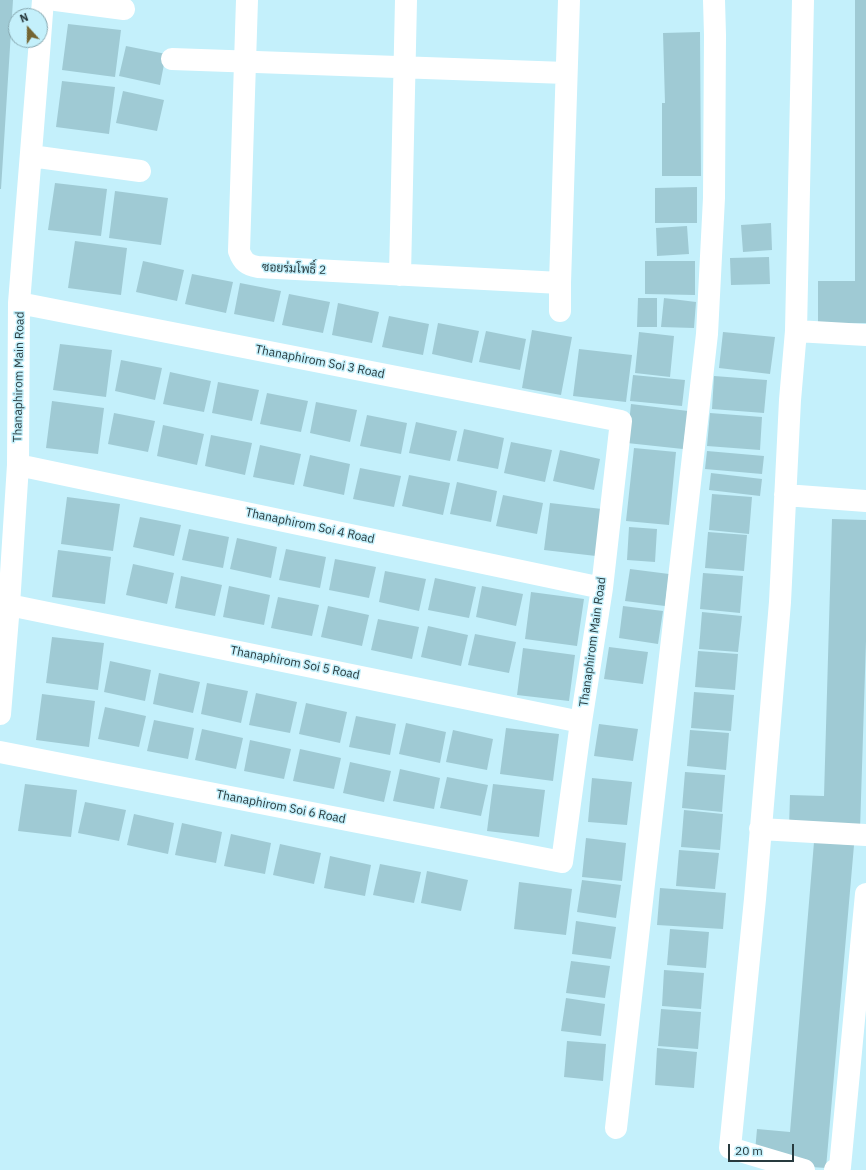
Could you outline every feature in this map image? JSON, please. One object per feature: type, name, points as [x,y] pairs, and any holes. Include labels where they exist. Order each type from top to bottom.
[{"type":"street","points":[[56,0],[124,9]]},
{"type":"street","name":"ซอยร่มโพธิ์ 2","points":[[247,0],[239,251],[242,260],[247,265],[258,267],[560,283]]},
{"type":"street","points":[[400,274],[406,0]]},
{"type":"street","points":[[560,311],[569,0]]},
{"type":"street","points":[[616,1128],[707,334],[714,198],[714,0]]},
{"type":"street","points":[[803,0],[796,331],[790,400],[780,602],[754,906],[730,1148],[804,1170]]},
{"type":"street","name":"Thanaphirom Main Road","points":[[0,714],[18,465],[20,303],[39,48]]},
{"type":"street","points":[[172,59],[246,63],[566,73]]},
{"type":"street","points":[[30,156],[140,170]]},
{"type":"street","name":"Thanaphirom Soi 3 Road","points":[[20,303],[621,421]]},
{"type":"street","points":[[796,331],[866,334]]},
{"type":"street","name":"Thanaphirom Main Road","points":[[562,862],[602,588],[621,421]]},
{"type":"street","name":"Thanaphirom Soi 4 Road","points":[[18,465],[602,588]]},
{"type":"street","points":[[785,495],[866,501]]},
{"type":"street","name":"Thanaphirom Soi 5 Road","points":[[9,605],[582,722]]},
{"type":"street","name":"Thanaphirom Soi 6 Road","points":[[0,752],[562,862]]},
{"type":"street","points":[[760,829],[866,835]]},
{"type":"street","points":[[834,1170],[840,1167],[866,894]]},
{"type":"building","points":[[0,0],[13,0],[12,8],[8,8],[8,48],[10,48],[0,189]]},
{"type":"building","points":[[855,0],[866,0],[866,323],[818,324],[818,281],[855,281]]},
{"type":"building","points":[[68,24],[121,30],[115,77],[62,70]]},
{"type":"building","points":[[700,32],[701,176],[662,176],[662,103],[665,103],[663,33]]},
{"type":"building","points":[[126,46],[166,54],[160,85],[119,76]]},
{"type":"building","points":[[62,81],[115,87],[109,134],[56,127]]},
{"type":"building","points":[[123,91],[164,100],[157,131],[116,123]]},
{"type":"building","points":[[55,183],[107,189],[101,236],[48,230]]},
{"type":"building","points":[[697,187],[697,223],[655,223],[655,188]]},
{"type":"building","points":[[115,191],[168,198],[161,245],[109,238]]},
{"type":"building","points":[[771,223],[772,250],[743,252],[741,225]]},
{"type":"building","points":[[687,226],[689,254],[657,256],[656,228]]},
{"type":"building","points":[[75,241],[127,248],[121,295],[68,288]]},
{"type":"building","points":[[769,257],[770,284],[731,285],[730,258]]},
{"type":"building","points":[[143,261],[184,270],[177,301],[136,292]]},
{"type":"building","points":[[645,261],[695,261],[695,295],[645,294]]},
{"type":"building","points":[[192,274],[233,282],[226,313],[185,304]]},
{"type":"building","points":[[240,283],[281,291],[274,322],[234,314]]},
{"type":"building","points":[[289,294],[330,302],[323,333],[282,325]]},
{"type":"building","points":[[638,298],[657,298],[657,327],[637,327]]},
{"type":"building","points":[[664,298],[696,302],[694,328],[661,327]]},
{"type":"building","points":[[338,303],[379,312],[372,343],[332,335]]},
{"type":"building","points":[[389,316],[429,324],[423,355],[382,347]]},
{"type":"building","points":[[438,323],[479,331],[472,363],[432,354]]},
{"type":"building","points":[[532,330],[572,337],[561,395],[522,388]]},
{"type":"building","points":[[486,331],[526,339],[520,370],[479,362]]},
{"type":"building","points":[[639,332],[674,336],[670,377],[635,373]]},
{"type":"building","points":[[723,332],[775,337],[770,374],[719,368]]},
{"type":"building","points":[[60,344],[112,350],[106,397],[53,390]]},
{"type":"building","points":[[579,349],[632,355],[626,402],[573,396]]},
{"type":"building","points":[[121,360],[162,368],[155,400],[115,391]]},
{"type":"building","points":[[170,372],[211,381],[204,412],[163,404]]},
{"type":"building","points":[[633,375],[685,380],[682,406],[630,401]]},
{"type":"building","points":[[714,376],[767,380],[764,413],[712,409]]},
{"type":"building","points":[[218,382],[259,390],[252,421],[212,413]]},
{"type":"building","points":[[267,393],[308,401],[301,432],[260,424]]},
{"type":"building","points":[[52,401],[104,408],[98,454],[46,448]]},
{"type":"building","points":[[316,402],[357,410],[350,442],[310,433]]},
{"type":"building","points":[[631,404],[688,411],[683,449],[627,443]]},
{"type":"building","points":[[114,413],[155,421],[148,452],[108,444]]},
{"type":"building","points":[[710,413],[762,417],[760,450],[707,446]]},
{"type":"building","points":[[367,415],[407,423],[401,454],[360,446]]},
{"type":"building","points":[[416,422],[457,431],[450,461],[409,453]]},
{"type":"building","points":[[163,425],[204,434],[197,465],[157,456]]},
{"type":"building","points":[[464,429],[504,438],[498,469],[457,461]]},
{"type":"building","points":[[211,435],[252,443],[245,475],[205,466]]},
{"type":"building","points":[[511,442],[552,450],[545,482],[504,473]]},
{"type":"building","points":[[260,445],[301,454],[294,485],[253,477]]},
{"type":"building","points":[[634,448],[676,452],[669,525],[626,521]]},
{"type":"building","points":[[560,450],[600,459],[594,490],[553,481]]},
{"type":"building","points":[[707,451],[764,456],[762,474],[705,469]]},
{"type":"building","points":[[310,455],[350,464],[344,495],[303,486]]},
{"type":"building","points":[[360,468],[401,476],[394,507],[353,499]]},
{"type":"building","points":[[711,473],[762,479],[760,496],[709,490]]},
{"type":"building","points":[[409,475],[450,483],[443,515],[402,506]]},
{"type":"building","points":[[457,482],[497,491],[491,522],[450,514]]},
{"type":"building","points":[[712,494],[752,497],[749,534],[709,530]]},
{"type":"building","points":[[503,495],[543,503],[537,534],[496,526]]},
{"type":"building","points":[[67,497],[120,504],[113,551],[61,544]]},
{"type":"building","points":[[550,503],[602,509],[596,556],[544,550]]},
{"type":"building","points":[[140,517],[181,525],[174,556],[133,547]]},
{"type":"building","points":[[832,519],[866,520],[866,641],[860,830],[789,828],[790,795],[824,796]]},
{"type":"building","points":[[629,527],[657,529],[655,562],[627,560]]},
{"type":"building","points":[[189,529],[229,537],[223,568],[182,560]]},
{"type":"building","points":[[708,532],[747,535],[744,571],[705,568]]},
{"type":"building","points":[[237,538],[277,547],[271,578],[230,569]]},
{"type":"building","points":[[286,549],[326,557],[320,588],[279,580]]},
{"type":"building","points":[[58,550],[111,557],[105,604],[52,597]]},
{"type":"building","points":[[335,559],[376,567],[369,598],[329,590]]},
{"type":"building","points":[[133,564],[174,573],[167,604],[126,595]]},
{"type":"building","points":[[630,569],[669,574],[665,606],[625,601]]},
{"type":"building","points":[[385,571],[426,579],[419,611],[379,602]]},
{"type":"building","points":[[703,573],[743,576],[740,613],[700,609]]},
{"type":"building","points":[[181,576],[222,585],[215,616],[175,608]]},
{"type":"building","points":[[435,578],[476,587],[469,618],[428,610]]},
{"type":"building","points":[[229,586],[270,595],[264,625],[223,617]]},
{"type":"building","points":[[482,586],[523,594],[516,626],[476,617]]},
{"type":"building","points":[[531,592],[584,599],[577,646],[525,639]]},
{"type":"building","points":[[278,597],[319,605],[312,636],[271,628]]},
{"type":"building","points":[[328,606],[369,615],[362,646],[321,637]]},
{"type":"building","points":[[623,606],[663,611],[658,644],[619,638]]},
{"type":"building","points":[[702,612],[742,616],[738,652],[699,649]]},
{"type":"building","points":[[378,619],[419,627],[412,659],[371,650]]},
{"type":"building","points":[[428,626],[468,635],[461,666],[421,657]]},
{"type":"building","points":[[475,634],[516,642],[509,673],[468,665]]},
{"type":"building","points":[[52,637],[104,643],[98,690],[46,683]]},
{"type":"building","points":[[609,647],[648,652],[643,684],[604,679]]},
{"type":"building","points":[[523,648],[575,655],[569,701],[517,695]]},
{"type":"building","points":[[698,651],[738,654],[735,690],[695,687]]},
{"type":"building","points":[[110,661],[151,670],[145,701],[104,692]]},
{"type":"building","points":[[159,673],[200,682],[193,713],[153,704]]},
{"type":"building","points":[[207,683],[248,691],[241,723],[201,714]]},
{"type":"building","points":[[694,692],[734,695],[731,731],[691,728]]},
{"type":"building","points":[[256,693],[297,702],[290,733],[249,725]]},
{"type":"building","points":[[42,694],[95,701],[89,747],[36,740]]},
{"type":"building","points":[[306,703],[347,712],[340,743],[299,734]]},
{"type":"building","points":[[105,707],[146,716],[139,747],[98,739]]},
{"type":"building","points":[[356,716],[396,724],[390,755],[349,747]]},
{"type":"building","points":[[154,720],[194,728],[188,759],[147,751]]},
{"type":"building","points":[[406,723],[446,732],[440,763],[399,754]]},
{"type":"building","points":[[599,724],[638,729],[633,761],[594,756]]},
{"type":"building","points":[[506,728],[559,734],[553,781],[500,774]]},
{"type":"building","points":[[202,729],[243,738],[236,769],[195,760]]},
{"type":"building","points":[[453,730],[493,739],[487,770],[446,762]]},
{"type":"building","points":[[690,730],[729,733],[726,770],[687,766]]},
{"type":"building","points":[[250,740],[291,749],[284,779],[244,771]]},
{"type":"building","points":[[300,749],[341,758],[334,789],[293,781]]},
{"type":"building","points":[[350,762],[391,771],[384,802],[343,793]]},
{"type":"building","points":[[400,769],[440,778],[434,809],[393,801]]},
{"type":"building","points":[[685,772],[725,775],[722,812],[682,808]]},
{"type":"building","points":[[447,777],[488,785],[481,816],[440,808]]},
{"type":"building","points":[[592,778],[632,782],[627,825],[588,822]]},
{"type":"building","points":[[25,784],[77,790],[71,837],[18,831]]},
{"type":"building","points":[[493,784],[545,790],[539,837],[487,831]]},
{"type":"building","points":[[85,802],[126,810],[119,841],[78,833]]},
{"type":"building","points":[[684,810],[723,814],[720,850],[681,847]]},
{"type":"building","points":[[134,814],[174,823],[168,854],[127,845]]},
{"type":"building","points":[[182,823],[222,832],[216,863],[175,855]]},
{"type":"building","points":[[231,834],[271,843],[265,874],[224,866]]},
{"type":"building","points":[[586,838],[626,843],[622,881],[582,877]]},
{"type":"building","points":[[814,842],[854,845],[826,1168],[754,1163],[757,1129],[790,1132]]},
{"type":"building","points":[[280,844],[321,853],[314,884],[273,875]]},
{"type":"building","points":[[679,850],[719,853],[715,889],[676,886]]},
{"type":"building","points":[[330,856],[371,865],[365,896],[324,888]]},
{"type":"building","points":[[380,864],[421,872],[414,903],[373,895]]},
{"type":"building","points":[[427,871],[468,880],[461,911],[421,903]]},
{"type":"building","points":[[582,880],[621,885],[616,918],[577,912]]},
{"type":"building","points":[[519,882],[572,889],[566,935],[514,929]]},
{"type":"building","points":[[660,888],[726,893],[723,929],[657,925]]},
{"type":"building","points":[[576,921],[616,927],[611,959],[572,954]]},
{"type":"building","points":[[670,929],[709,932],[706,968],[667,965]]},
{"type":"building","points":[[571,961],[610,966],[605,998],[566,993]]},
{"type":"building","points":[[664,970],[704,973],[701,1009],[662,1006]]},
{"type":"building","points":[[566,998],[605,1004],[601,1036],[561,1031]]},
{"type":"building","points":[[661,1009],[701,1012],[698,1049],[658,1046]]},
{"type":"building","points":[[567,1041],[606,1044],[603,1081],[564,1077]]},
{"type":"building","points":[[657,1048],[697,1052],[694,1088],[655,1085]]}]
